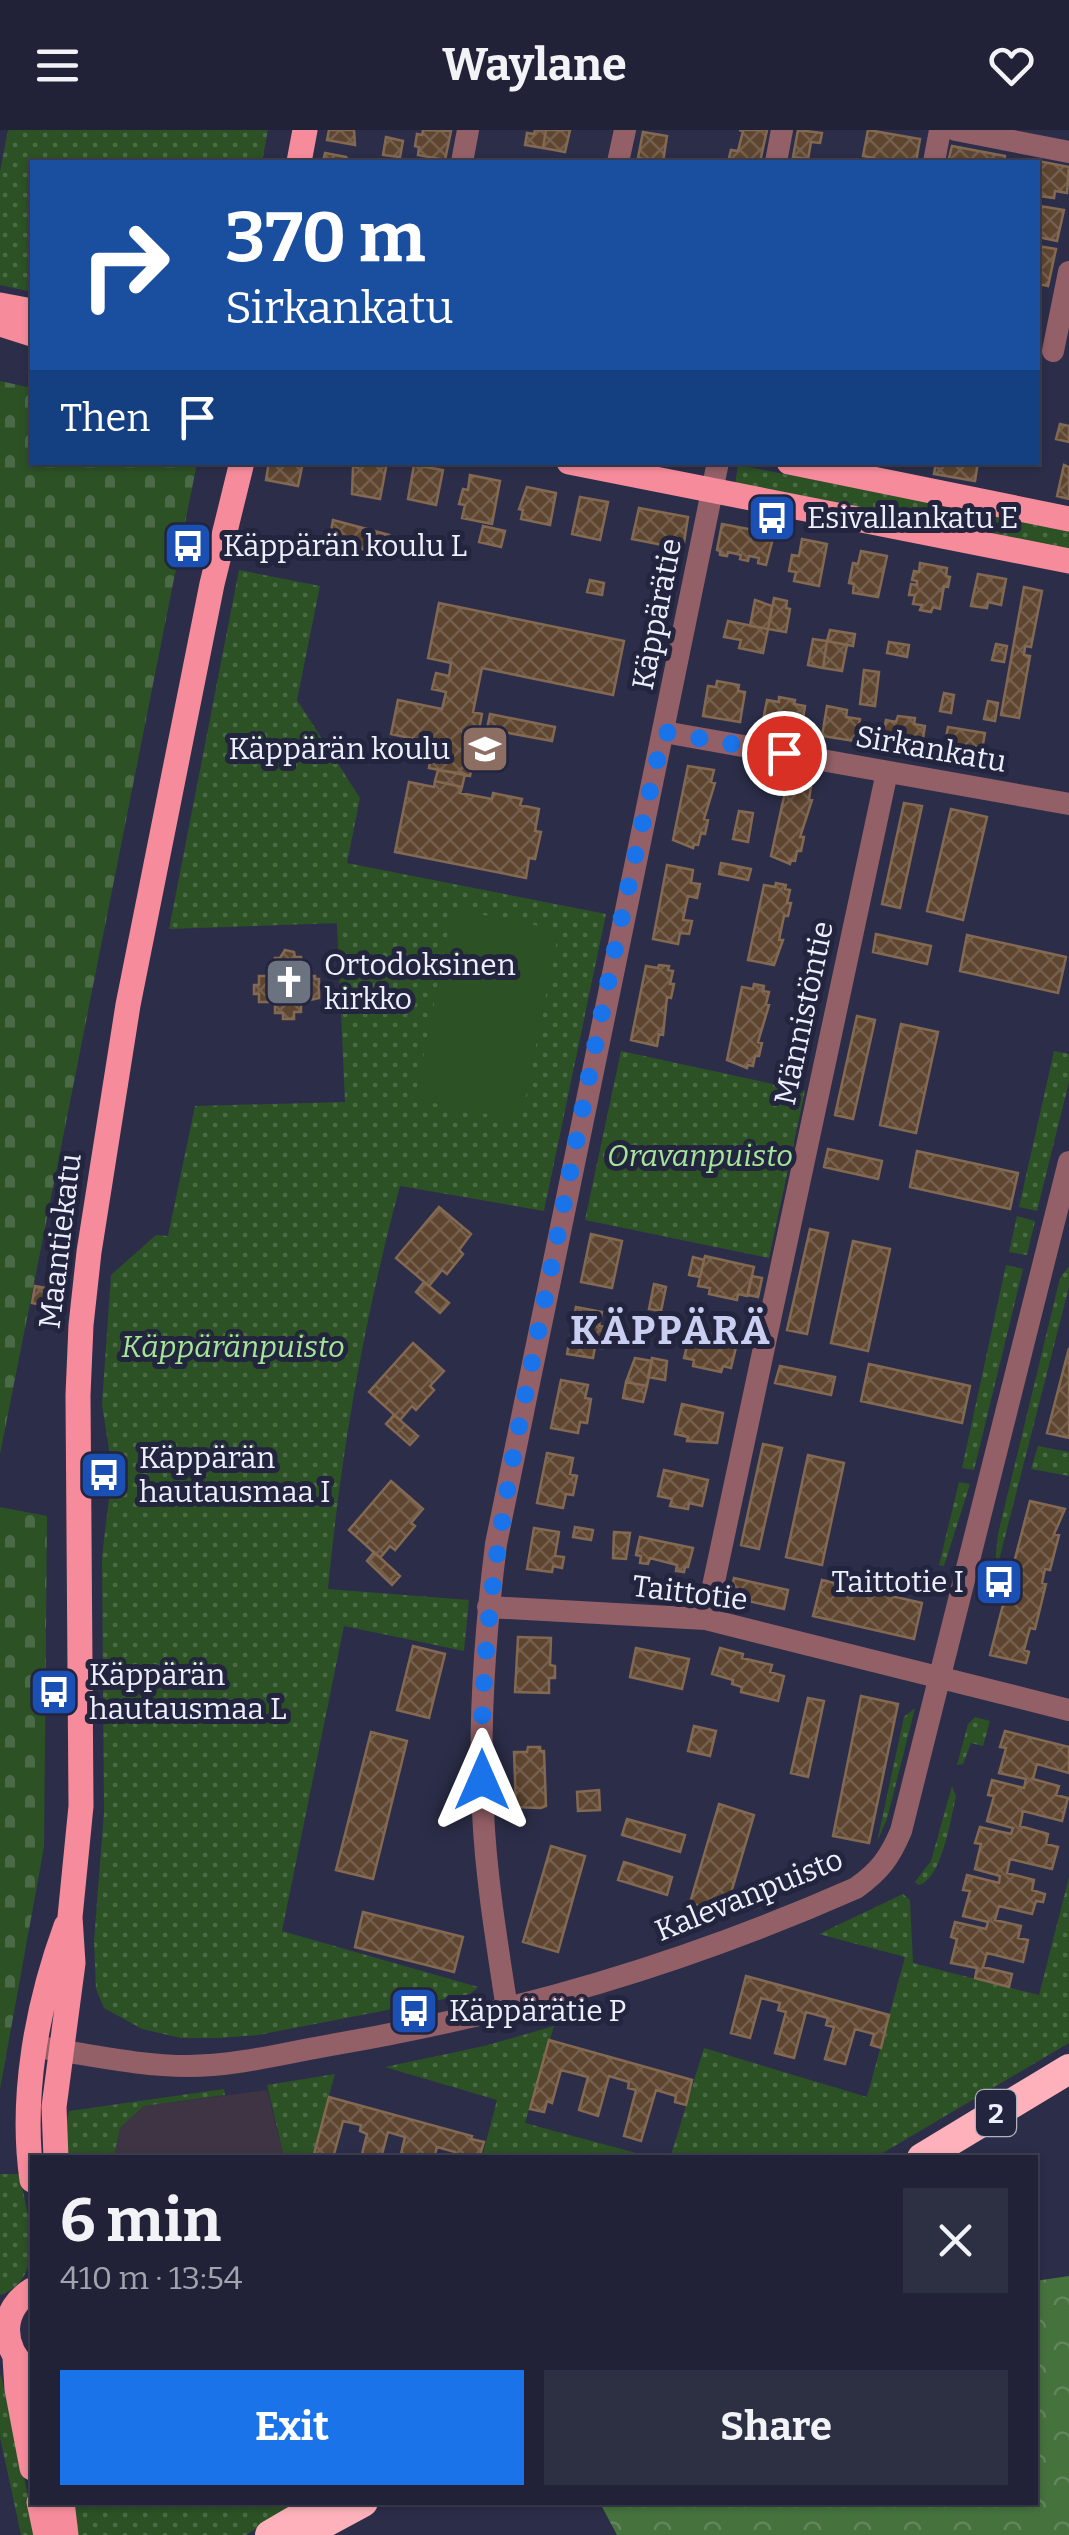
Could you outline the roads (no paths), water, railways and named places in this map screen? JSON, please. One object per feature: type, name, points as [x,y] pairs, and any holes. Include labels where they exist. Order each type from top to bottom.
[{"type":"highway","name":"2","points":[[927,2155],[1069,2070]]},
{"type":"highway","points":[[270,2535],[320,2505]]},
{"type":"highway","points":[[302,2535],[357,2505]]},
{"type":"main road","points":[[298,160],[305,130]]},
{"type":"main road","points":[[0,305],[30,311]]},
{"type":"main road","points":[[0,324],[30,333]]},
{"type":"main road","name":"Maantiekatu","points":[[212,584],[224,465]]},
{"type":"main road","name":"Maantiekatu","points":[[30,2167],[28,2108],[73,1964],[70,1917],[81,1806],[80,1325],[88,1252],[128,1005],[212,584],[241,465]]},
{"type":"main road","points":[[603,465],[715,475],[1069,561]]},
{"type":"main road","points":[[805,465],[1069,519]]},
{"type":"main road","name":"Maantiekatu","points":[[48,2048],[56,2155]]},
{"type":"main road","points":[[22,2296],[8,2318],[30,2458]]},
{"type":"main road","points":[[40,2505],[46,2535]]},
{"type":"main road","points":[[62,2505],[66,2535]]},
{"type":"street","points":[[462,160],[468,130]]},
{"type":"street","points":[[618,160],[625,130]]},
{"type":"street","points":[[776,160],[782,130]]},
{"type":"street","points":[[934,160],[940,130]]},
{"type":"street","points":[[956,130],[1069,152]]},
{"type":"street","points":[[1053,351],[1069,272]]},
{"type":"street","name":"Käppärätie","points":[[507,2009],[493,1927],[481,1747],[488,1607],[496,1544],[715,475]]},
{"type":"street","name":"Sirkankatu","points":[[664,732],[1069,804]]},
{"type":"street","name":"Männistöntie","points":[[706,1619],[887,772]]},
{"type":"street","name":"Kalevanpuisto","points":[[48,2048],[140,2063],[191,2066],[439,2026],[698,1953],[856,1888],[878,1872],[888,1861],[901,1831],[939,1677],[1059,1248],[1069,1162]]},
{"type":"street","name":"Taittotie","points":[[488,1607],[706,1619],[1069,1710]]},
{"type":"place","name":"Esivallankatu E","points":[[772,518]]},
{"type":"place","name":"Käppärän koulu L","points":[[188,546]]},
{"type":"place","name":"Käppärän koulu","points":[[485,749]]},
{"type":"place","name":"Ortodoksinen kirkko","points":[[289,982]]},
{"type":"place","name":"Käppärän hautausmaa I","points":[[104,1475]]},
{"type":"place","name":"Taittotie I","points":[[999,1582]]},
{"type":"place","name":"Käppärän hautausmaa L","points":[[54,1692]]},
{"type":"place","name":"Käppärätie P","points":[[414,2011]]},
{"type":"district","name":"KÄPPÄRÄ","points":[[671,1330]]},
{"type":"park label","name":"Oravanpuisto","points":[[700,1156]]},
{"type":"park label","name":"Käppäränpuisto","points":[[233,1347]]}]
